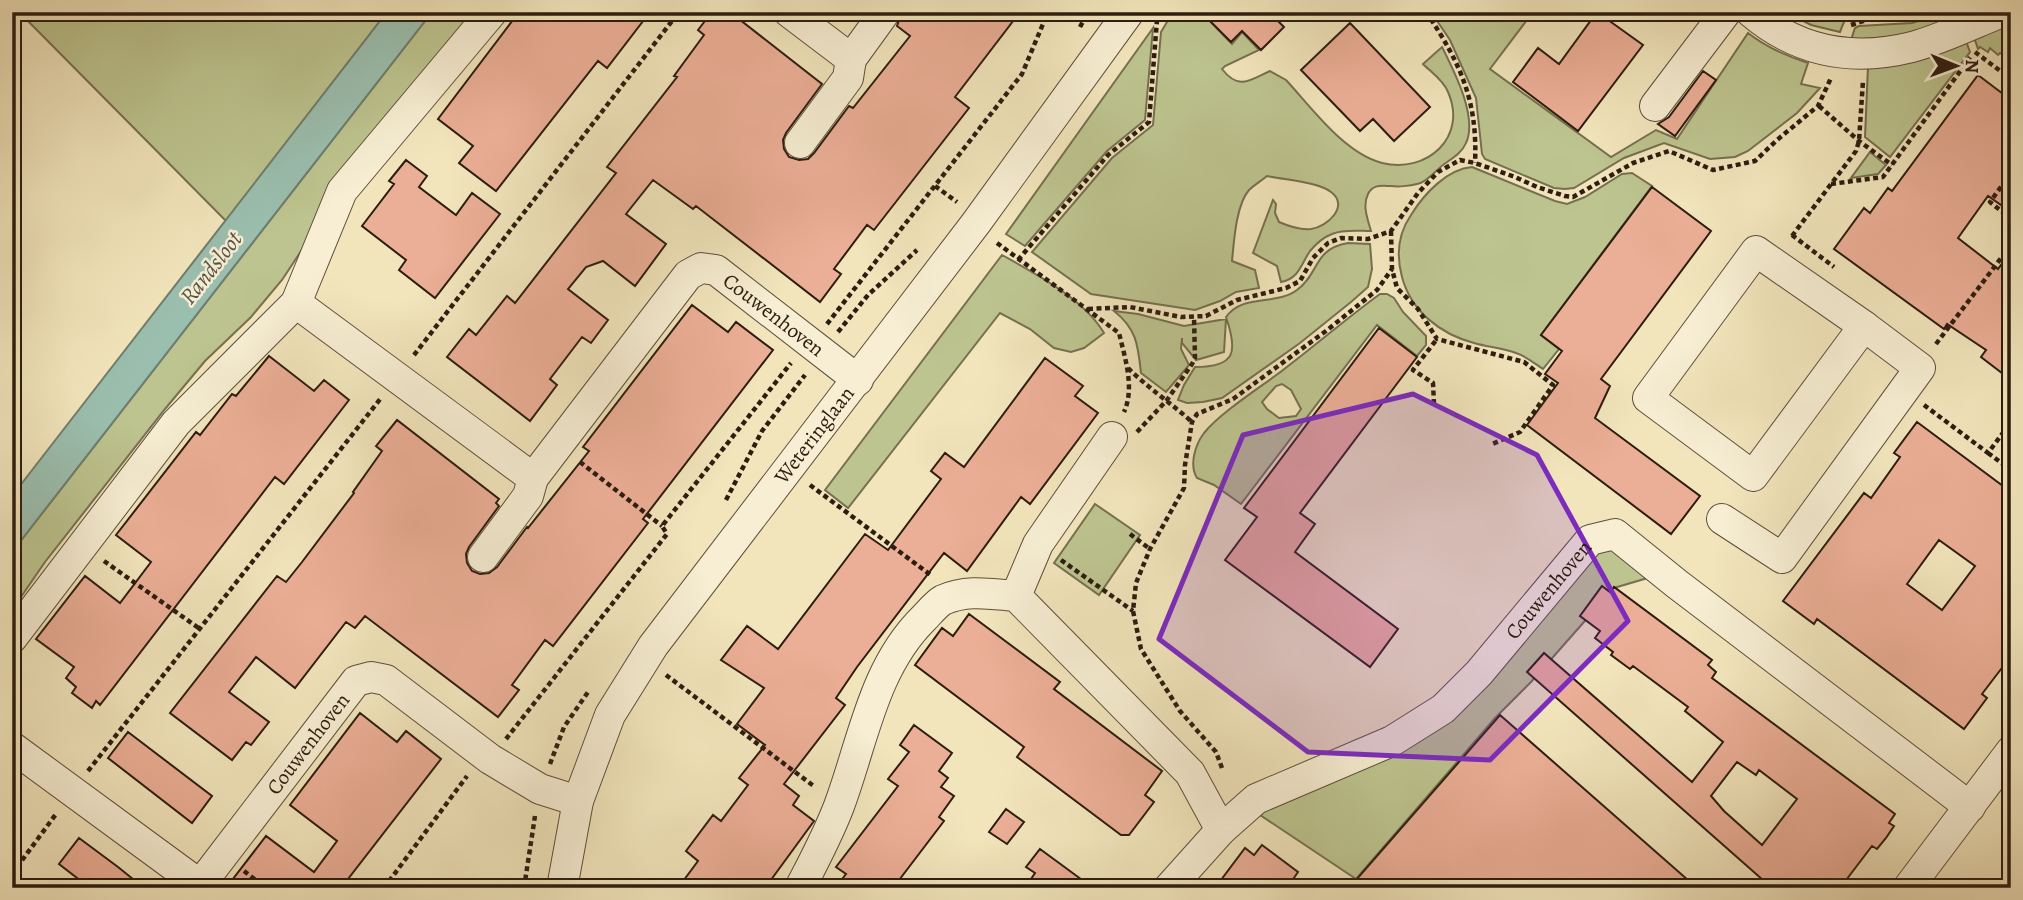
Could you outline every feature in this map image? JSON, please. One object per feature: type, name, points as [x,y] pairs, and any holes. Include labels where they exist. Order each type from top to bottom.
[{"type":"street","points":[[12,638],[176,423],[296,303],[342,191],[492,12]]},
{"type":"street","points":[[789,12],[851,59]]},
{"type":"street","points":[[800,143],[848,78],[851,59],[885,12]]},
{"type":"street","name":"Weteringlaan","points":[[562,888],[578,801],[610,715],[653,646],[858,380],[968,216],[1129,12]]},
{"type":"street","points":[[1655,106],[1726,12]]},
{"type":"street","points":[[1751,12],[1764,23],[1797,42],[1853,53],[1889,52],[1915,46],[2002,12]]},
{"type":"street","points":[[1723,519],[1782,558],[1920,368],[1864,326],[1756,251],[1648,398],[1754,476],[1864,326]]},
{"type":"street","name":"Couwenhoven","points":[[482,557],[528,496],[533,478],[558,445],[688,275],[701,268],[716,270],[858,380]]},
{"type":"street","points":[[296,303],[533,478]]},
{"type":"street","points":[[1016,596],[1038,544],[1112,437]]},
{"type":"street","name":"Couwenhoven","points":[[1169,888],[1215,818],[1392,741],[1443,709],[1479,673],[1590,540],[1615,534],[1970,807]]},
{"type":"street","points":[[800,888],[827,836],[875,695],[899,648],[941,601],[968,592],[1016,596],[1190,773],[1215,818]]},
{"type":"street","name":"Couwenhoven","points":[[12,747],[199,886],[356,681],[371,677],[386,680],[491,759],[540,789],[578,801]]},
{"type":"street","points":[[1908,888],[2011,751]]},
{"type":"path","points":[[12,874],[72,792],[679,12]]},
{"type":"path","points":[[662,526],[807,342],[821,332],[1022,74],[1048,12]]},
{"type":"path","points":[[1018,260],[1108,155],[1149,122],[1158,12]]},
{"type":"path","points":[[1426,12],[1445,41],[1463,77],[1474,114],[1475,163]]},
{"type":"path","points":[[1772,262],[1856,150],[1859,141],[1853,53],[1847,31],[1849,26],[1870,19],[1901,19]]},
{"type":"path","points":[[1831,184],[1883,177],[1975,52],[2011,79]]},
{"type":"path","points":[[1088,309],[1130,307],[1181,317],[1206,316],[1237,300],[1271,293],[1300,281],[1314,258],[1328,243],[1341,238],[1368,239],[1391,231],[1438,172],[1460,160],[1573,197],[1633,163],[1668,152],[1713,170],[1755,161],[1818,106],[1853,53]]},
{"type":"path","points":[[1818,106],[1892,165]]},
{"type":"path","points":[[2011,173],[1990,202],[2011,219]]},
{"type":"path","points":[[935,186],[1018,260],[1119,333],[1127,367],[1128,402],[1112,437],[1130,441],[1167,400],[1195,358],[1194,317]]},
{"type":"path","points":[[1391,231],[1392,269],[1397,288],[1418,309],[1437,339],[1524,362],[1553,385],[1520,432],[1490,446]]},
{"type":"path","points":[[1936,344],[2011,245]]},
{"type":"path","points":[[1215,818],[1226,779],[1216,752],[1180,711],[1141,649],[1133,611],[1136,583],[1150,549],[1184,488],[1192,422],[1197,414],[1233,399],[1326,331],[1377,290],[1392,269]]},
{"type":"path","points":[[1434,404],[1433,383],[1413,370],[1437,339]]},
{"type":"path","points":[[1127,367],[1192,422]]},
{"type":"path","points":[[1904,390],[2011,470]]},
{"type":"path","points":[[1988,453],[2011,422]]},
{"type":"path","points":[[384,887],[466,776],[491,759],[667,534],[662,526],[558,445]]},
{"type":"path","name":"Weteringlaan","points":[[802,495],[810,484],[946,586],[951,598]]},
{"type":"path","points":[[1130,534],[1150,549]]},
{"type":"path","points":[[1038,544],[1133,611]]},
{"type":"path","points":[[83,546],[200,629]]},
{"type":"path","points":[[659,685],[673,664]]},
{"type":"path","points":[[665,674],[839,805]]},
{"type":"path","points":[[384,887],[449,888]]},
{"type":"highlighted area","points":[[1413,394],[1537,455],[1628,621],[1490,760],[1308,752],[1159,639],[1243,435]]},
{"type":"green space","points":[[19,12],[387,12],[226,221]]},
{"type":"green space","points":[[432,12],[473,12],[282,280],[251,317],[205,361],[165,409],[45,562],[12,610],[12,552]]},
{"type":"green space","points":[[1173,12],[1201,12],[1232,44],[1242,32],[1259,50],[1225,66],[1222,69],[1228,76],[1245,82],[1270,71],[1286,80],[1342,140],[1368,158],[1382,163],[1414,163],[1428,157],[1448,137],[1453,108],[1448,92],[1423,64],[1442,47],[1467,108],[1469,132],[1466,143],[1456,156],[1420,183],[1372,189],[1366,203],[1371,231],[1341,231],[1326,237],[1312,249],[1292,278],[1281,282],[1277,266],[1253,253],[1273,200],[1279,222],[1307,229],[1329,220],[1338,203],[1331,192],[1325,189],[1267,176],[1249,190],[1241,205],[1232,261],[1255,270],[1259,288],[1236,292],[1195,310],[1091,294],[1032,252],[1112,158],[1153,125],[1161,32]]},
{"type":"green space","points":[[1431,12],[1533,12],[1490,69],[1611,157],[1656,130],[1677,139],[1748,33],[1776,51],[1808,63],[1801,84],[1820,88],[1797,113],[1748,151],[1735,157],[1710,159],[1664,143],[1624,158],[1574,188],[1554,188],[1485,159],[1482,154],[1476,98],[1450,40]]},
{"type":"green space","points":[[1786,12],[1909,12],[1854,14],[1846,18],[1840,32],[1811,25]]},
{"type":"green space","points":[[1943,13],[1949,14],[1951,20],[1912,35],[1851,40],[1855,28],[1859,26],[1912,23]]},
{"type":"green space","points":[[2011,22],[2011,60],[2000,53],[1998,55],[1990,48],[1988,52],[1980,47],[1978,49],[1974,37]]},
{"type":"green space","points":[[1153,28],[1145,120],[1107,151],[1025,246],[1006,234]]},
{"type":"green space","points":[[1966,41],[1970,52],[1890,157],[1865,137],[1868,66]]},
{"type":"green space","points":[[1870,152],[1886,165],[1878,174],[1851,178]]},
{"type":"green space","points":[[1472,167],[1567,204],[1585,197],[1622,174],[1632,173],[1652,186],[1541,335],[1559,349],[1543,369],[1520,354],[1450,334],[1420,310],[1406,289],[1399,253],[1407,222],[1422,199],[1437,184],[1454,172]]},
{"type":"green space","points":[[1348,243],[1370,244],[1372,269],[1368,287],[1300,343],[1222,398],[1187,403],[1178,400],[1195,367],[1219,364],[1230,355],[1232,340],[1226,317],[1233,310],[1250,302],[1289,295],[1304,283],[1328,250]]},
{"type":"green space","points":[[1002,255],[1072,298],[1104,333],[1084,348],[1071,352],[1054,348],[1030,329],[1000,313],[848,508],[825,490]]},
{"type":"green space","points":[[1380,294],[1394,298],[1403,312],[1426,336],[1426,345],[1417,356],[1377,325],[1241,504],[1214,485],[1197,478],[1193,467],[1196,449],[1211,425]],"holes":[[[1282,384],[1291,390],[1301,409],[1296,416],[1279,418],[1262,402],[1276,386]]]},
{"type":"green space","points":[[1114,311],[1184,326],[1226,319],[1224,352],[1196,360],[1182,343],[1182,338],[1181,349],[1189,365],[1166,392],[1141,373],[1132,331]]},
{"type":"green space","points":[[1095,504],[1140,535],[1099,595],[1054,563]]},
{"type":"green space","points":[[1604,546],[1658,575],[1614,588],[1531,682],[1495,718],[1356,879],[1257,813],[1365,766]]},
{"type":"water","name":"Randsloot","points":[[387,12],[432,12],[12,552],[12,496]]},
{"type":"building","points":[[519,12],[650,12],[607,68],[598,61],[496,191],[459,163],[473,146],[438,119]]},
{"type":"building","points":[[712,12],[730,12],[822,84],[783,140],[789,157],[799,160],[808,159],[814,153],[849,106],[853,108],[910,36],[897,26],[902,12],[1020,12],[955,97],[969,108],[874,230],[867,225],[834,269],[841,274],[820,302],[696,206],[693,209],[653,180],[626,214],[666,244],[635,286],[603,261],[586,267],[568,289],[608,320],[591,343],[582,337],[550,379],[557,385],[530,421],[447,357],[469,329],[476,335],[507,296],[515,303],[616,173],[607,167],[677,77],[674,76],[704,35],[698,30]]},
{"type":"building","points":[[1201,12],[1269,12],[1284,27],[1261,50],[1242,31],[1231,42]]},
{"type":"building","points":[[1597,12],[1643,45],[1578,131],[1513,82],[1538,48],[1559,64]]},
{"type":"building","points":[[1350,23],[1430,107],[1394,141],[1373,119],[1360,131],[1301,70]]},
{"type":"building","points":[[1703,71],[1716,80],[1675,136],[1658,124],[1669,117]]},
{"type":"building","points":[[1978,75],[2011,100],[2011,212],[1988,196],[1958,238],[1998,269],[2011,251],[2011,380],[1981,357],[1986,350],[1947,324],[1944,329],[1834,249],[1864,208],[1870,213],[1888,188],[1892,191]]},
{"type":"building","points":[[406,160],[427,176],[419,187],[456,215],[472,193],[500,214],[435,298],[399,270],[406,260],[362,226],[394,184],[389,181]]},
{"type":"building","points":[[1652,187],[1711,231],[1601,379],[1610,386],[1595,418],[1700,496],[1671,534],[1527,425],[1558,383],[1545,374],[1562,351],[1541,335]]},
{"type":"building","points":[[692,305],[728,332],[736,322],[773,350],[643,519],[648,523],[553,646],[545,640],[512,685],[519,690],[498,717],[365,616],[355,628],[346,622],[295,688],[256,657],[229,692],[269,722],[251,745],[246,742],[232,760],[170,713],[277,576],[286,582],[302,562],[354,493],[382,451],[376,446],[397,420],[499,499],[496,503],[499,506],[466,554],[472,571],[489,573],[497,567],[589,451],[583,447]]},
{"type":"building","points":[[1379,328],[1417,357],[1300,513],[1315,524],[1295,552],[1398,629],[1370,667],[1225,560],[1257,517],[1244,508]]},
{"type":"building","points":[[269,356],[314,391],[324,380],[349,400],[284,484],[275,477],[100,705],[96,701],[92,708],[72,693],[76,687],[66,678],[74,667],[36,639],[85,576],[120,603],[151,562],[116,535],[196,432],[200,435],[232,394],[236,396]]},
{"type":"building","points":[[1045,358],[1083,386],[1075,396],[1098,413],[1030,504],[1021,497],[967,571],[944,553],[857,667],[836,698],[845,705],[784,784],[799,796],[793,805],[814,821],[765,888],[678,888],[698,861],[686,851],[713,815],[721,821],[748,785],[739,778],[765,745],[737,724],[764,688],[721,660],[747,626],[778,649],[865,534],[888,550],[941,479],[931,471],[945,453],[964,467]]},
{"type":"building","points":[[1917,422],[2011,492],[2011,656],[1982,694],[1987,698],[1964,729],[1817,619],[1814,624],[1783,601],[1864,493],[1871,498],[1900,457],[1894,453]],"holes":[[[1939,540],[1975,566],[1942,610],[1907,584]]]},
{"type":"building","points":[[1602,586],[1610,592],[1614,587],[1712,660],[1708,665],[1716,672],[1712,678],[1895,814],[1889,823],[1894,826],[1886,838],[1877,849],[1872,846],[1840,888],[1772,888],[1527,672],[1544,653],[1692,782],[1723,742],[1685,711],[1688,707],[1633,666],[1630,669],[1611,655],[1613,652],[1595,638],[1600,631],[1580,616]],"holes":[[[1737,762],[1756,775],[1759,770],[1797,799],[1762,845],[1711,796]]]},
{"type":"building","points":[[969,614],[1060,682],[1054,689],[1162,771],[1145,795],[1154,802],[1129,835],[1121,835],[1017,757],[1024,747],[915,665],[942,628],[953,636]]},
{"type":"building","points":[[360,713],[397,742],[406,731],[441,759],[341,888],[226,888],[266,836],[314,872],[337,841],[290,805]]},
{"type":"building","points":[[1500,715],[1697,888],[1349,888]]},
{"type":"building","points":[[914,725],[952,753],[939,771],[948,778],[941,787],[954,796],[939,817],[944,821],[893,888],[835,888],[846,874],[836,867],[898,786],[888,779],[909,752],[900,745]]},
{"type":"building","points":[[128,732],[212,796],[192,823],[108,758]]},
{"type":"building","points":[[1006,809],[1024,822],[1007,844],[989,832]]},
{"type":"building","points":[[79,838],[144,888],[90,888],[59,864]]},
{"type":"building","points":[[1262,845],[1298,872],[1287,888],[1215,888],[1245,848],[1254,855]]},
{"type":"building","points":[[1040,849],[1093,888],[1025,888],[1035,873],[1026,867]]}]
